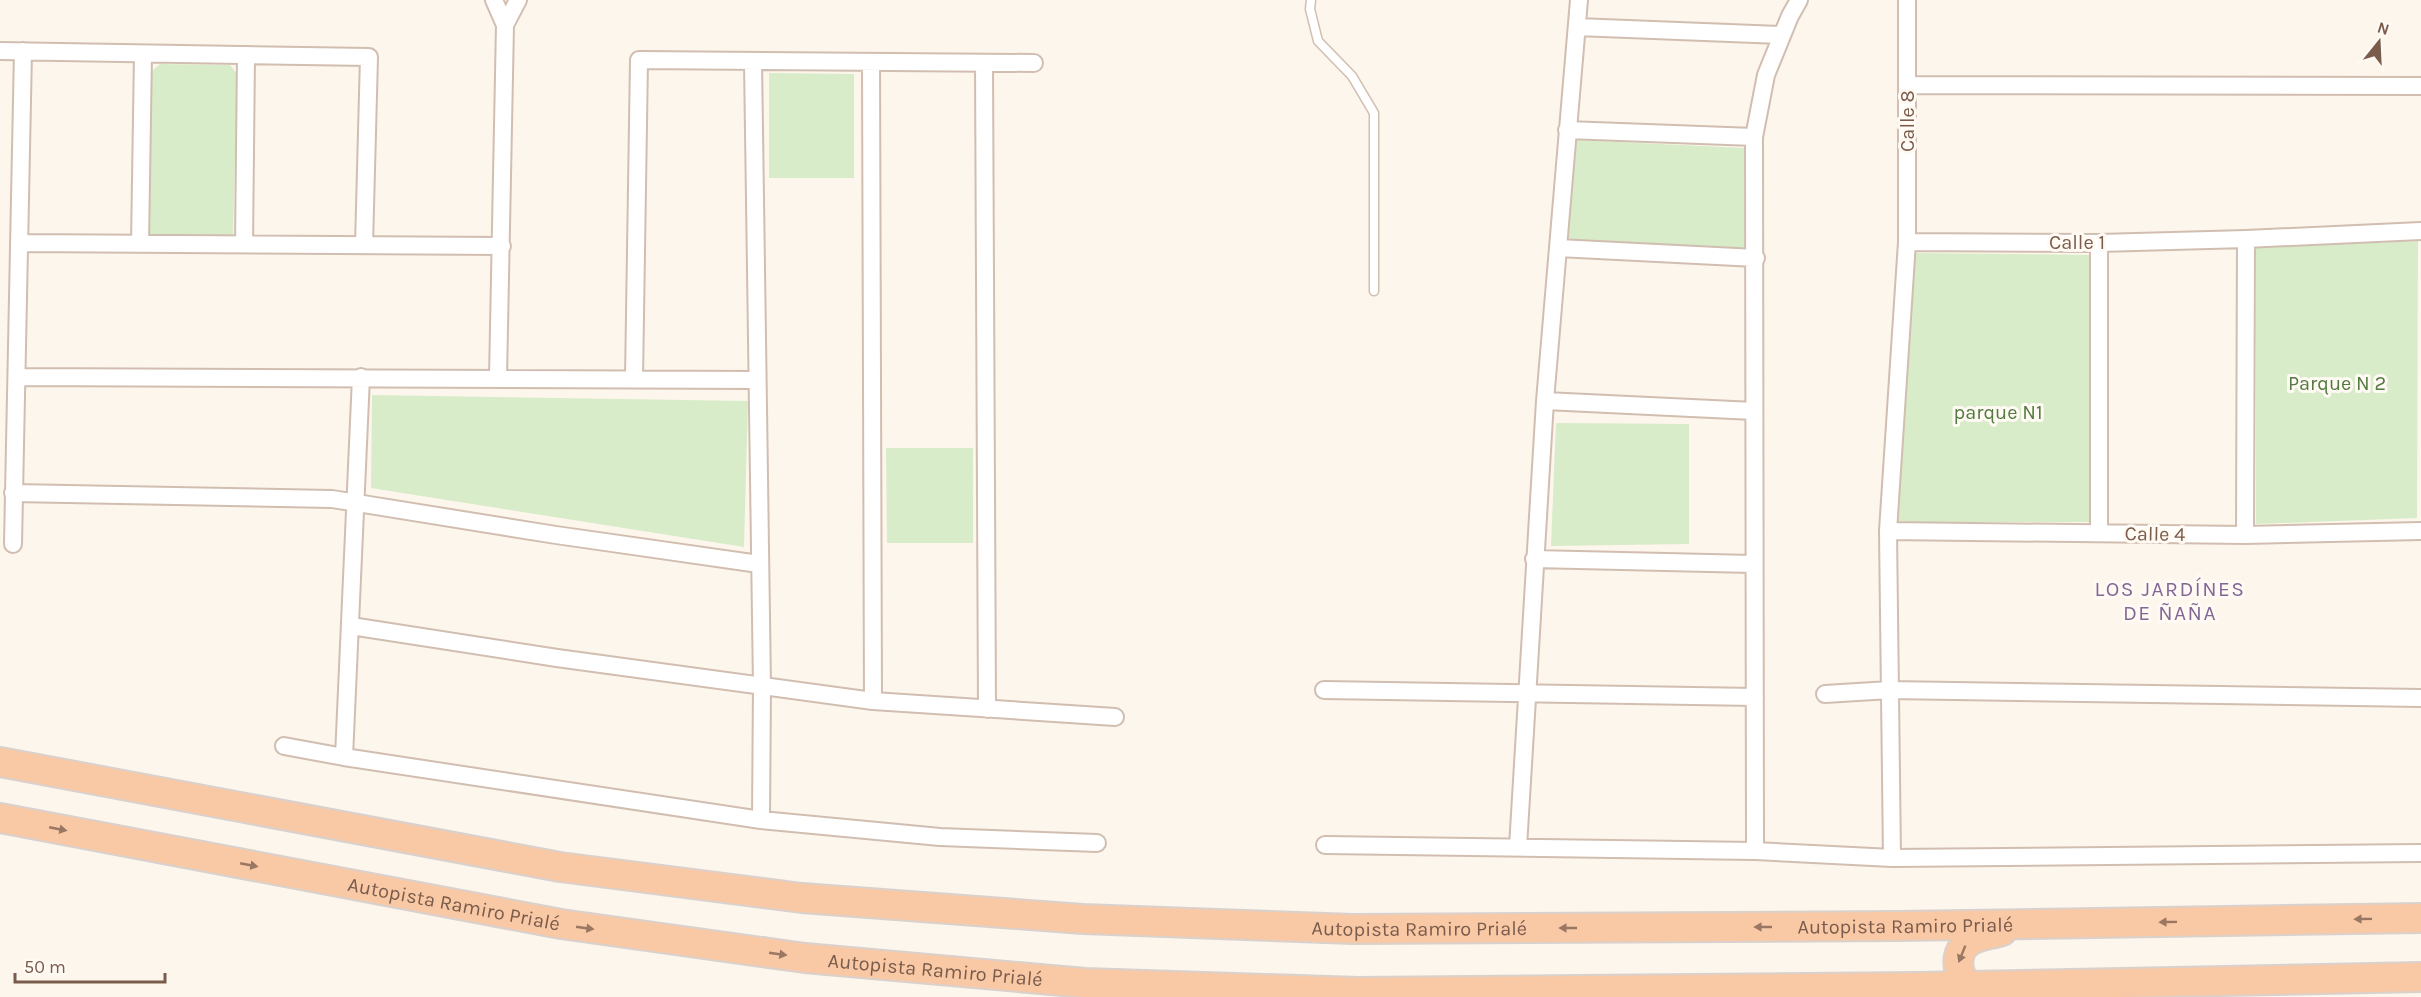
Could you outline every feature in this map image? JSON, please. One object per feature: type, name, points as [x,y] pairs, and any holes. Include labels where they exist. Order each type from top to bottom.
[{"type":"highway","name":"Autopista Ramiro Prialé","points":[[0,762],[560,867],[802,898],[1083,919],[1353,929],[2030,924],[2421,918]]},
{"type":"highway","name":"Autopista Ramiro Prialé","points":[[0,818],[561,924],[805,958],[1084,983],[1358,992],[1969,986],[2421,977]]},
{"type":"highway","points":[[1969,986],[1961,977],[1958,969],[1962,948],[1973,939],[2030,924]]},
{"type":"street","points":[[494,0],[505,25],[498,378]]},
{"type":"street","points":[[505,25],[518,0]]},
{"type":"street","points":[[1518,847],[1545,401],[1579,0]]},
{"type":"street","points":[[1755,851],[1753,564],[1756,258],[1754,136],[1766,75],[1782,34],[1799,0]]},
{"type":"street","name":"Calle 8","points":[[1892,858],[1888,531],[1907,242],[1907,0]]},
{"type":"street","points":[[1577,27],[1782,34]]},
{"type":"street","points":[[0,51],[369,57],[364,245]]},
{"type":"street","points":[[13,544],[22,51]]},
{"type":"street","points":[[140,243],[143,54]]},
{"type":"street","points":[[244,244],[246,55]]},
{"type":"street","points":[[634,379],[639,60],[1034,63]]},
{"type":"street","points":[[753,61],[762,686],[761,820]]},
{"type":"street","points":[[871,62],[873,701]]},
{"type":"street","points":[[984,63],[987,709]]},
{"type":"street","points":[[1907,85],[2421,86]]},
{"type":"street","points":[[1567,130],[1754,136]]},
{"type":"street","name":"Calle 1","points":[[1907,242],[2099,243],[2421,231]]},
{"type":"street","points":[[2245,535],[2246,239]]},
{"type":"street","points":[[20,243],[502,246]]},
{"type":"street","points":[[2099,243],[2099,533]]},
{"type":"street","points":[[1558,248],[1756,258]]},
{"type":"street","points":[[17,376],[757,380]]},
{"type":"street","points":[[344,757],[361,377]]},
{"type":"street","points":[[1545,401],[1754,411]]},
{"type":"street","points":[[13,493],[332,499],[556,535],[759,564]]},
{"type":"street","name":"Calle 4","points":[[1888,531],[2245,535],[2421,531]]},
{"type":"street","points":[[1534,560],[1753,564]]},
{"type":"street","points":[[351,626],[557,658],[873,701],[1115,717]]},
{"type":"street","points":[[1324,690],[1755,697]]},
{"type":"street","points":[[1825,694],[1890,690],[2421,698]]},
{"type":"street","points":[[284,746],[761,820],[940,837],[1096,843]]},
{"type":"street","points":[[1325,845],[1755,851],[1892,858],[2421,853]]},
{"type":"lane","points":[[1311,0],[1310,9],[1318,41],[1352,76],[1374,113],[1374,291]]},
{"type":"green space","points":[[160,64],[230,65],[237,74],[233,237],[150,237],[150,73]]},
{"type":"green space","points":[[769,73],[854,74],[854,178],[769,178]]},
{"type":"green space","points":[[1576,140],[1744,148],[1745,251],[1567,240]]},
{"type":"green space","name":"Parque N 2","points":[[2418,241],[2417,518],[2256,524],[2256,248]]},
{"type":"green space","name":"parque N1","points":[[1914,253],[2092,255],[2091,522],[1898,522]]},
{"type":"green space","points":[[372,395],[748,401],[744,547],[371,488]]},
{"type":"green space","points":[[1556,423],[1689,424],[1689,544],[1551,546]]},
{"type":"green space","points":[[886,448],[973,448],[973,543],[887,543]]},
{"type":"district","name":"LOS JARDÍNES DE ÑAÑA","points":[[2170,601]]}]
